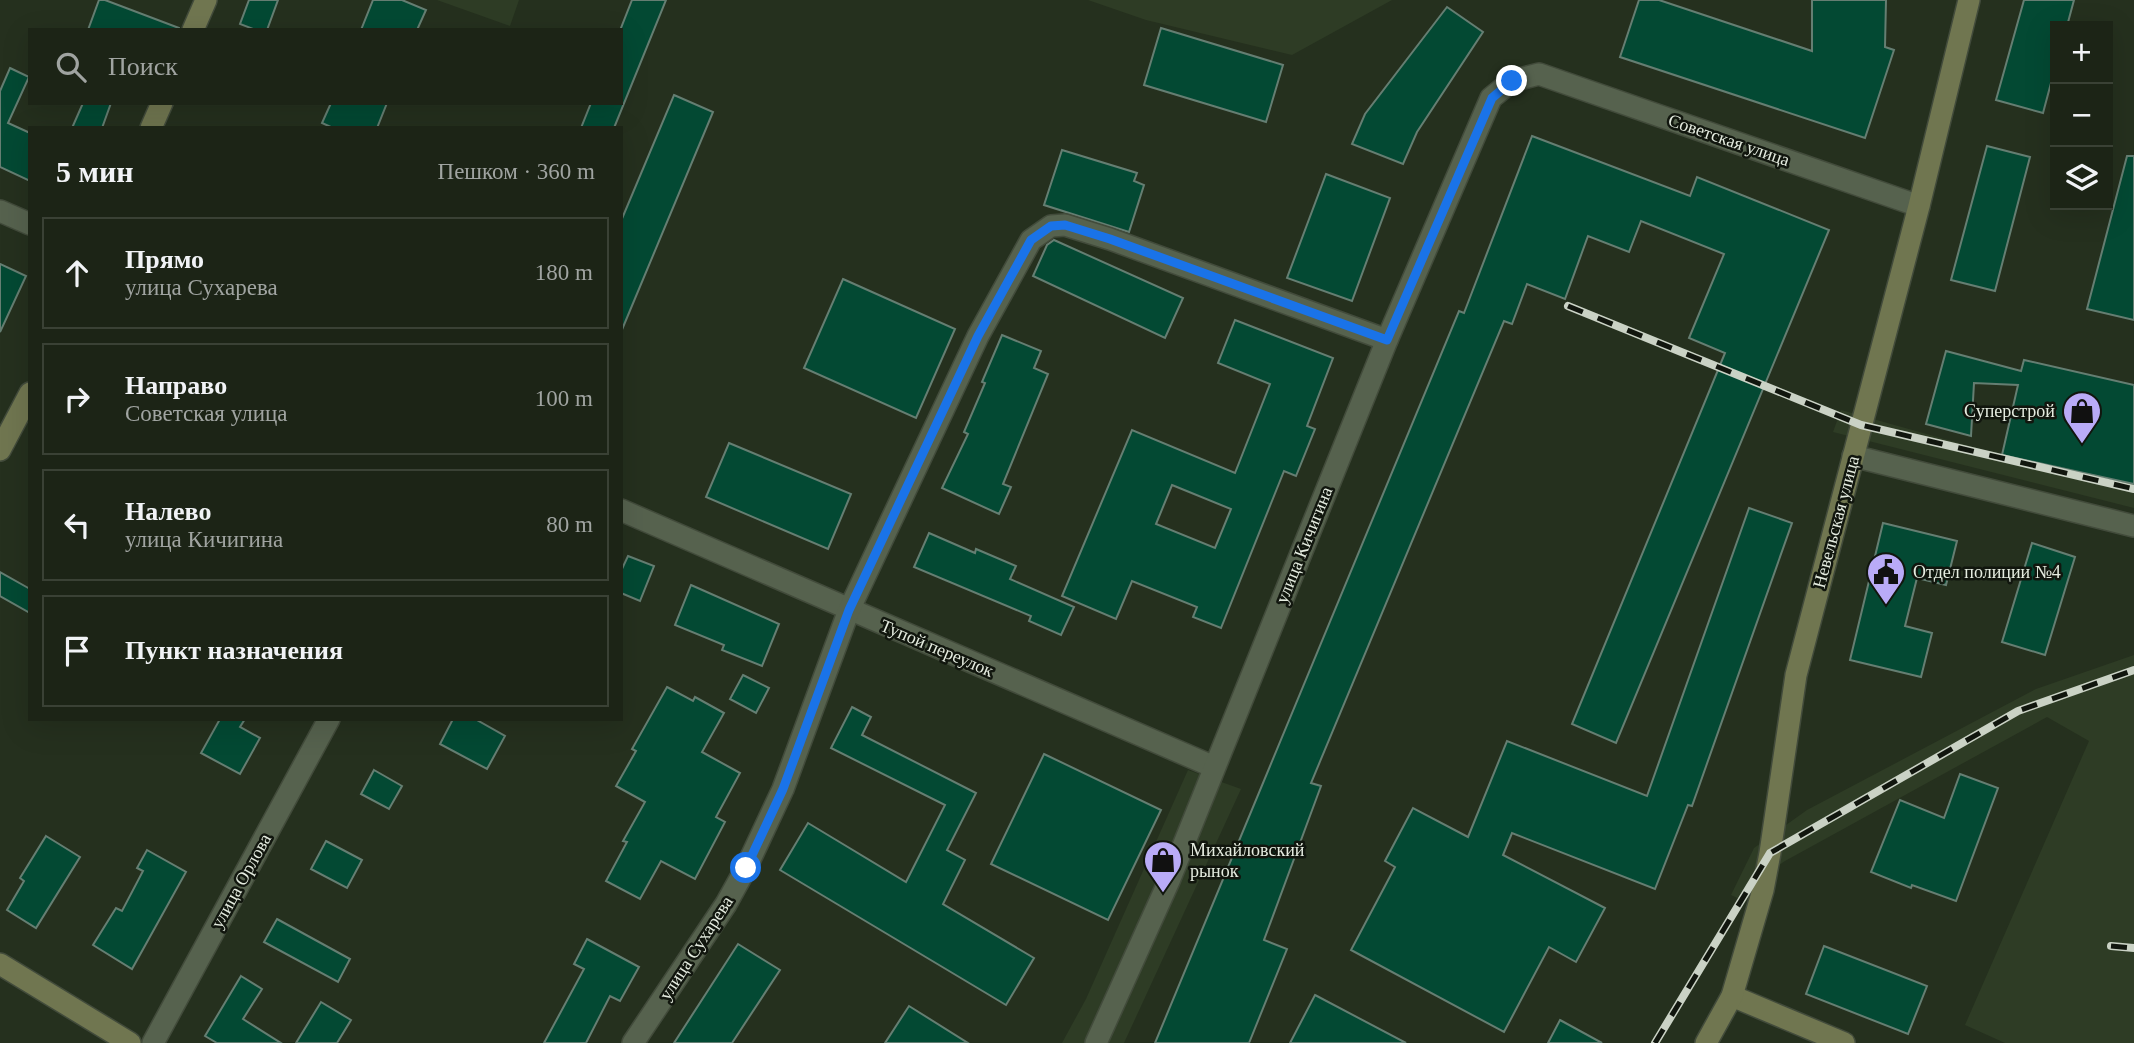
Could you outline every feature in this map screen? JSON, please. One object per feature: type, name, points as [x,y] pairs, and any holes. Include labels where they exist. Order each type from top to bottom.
[{"type":"street","points":[[194,28],[206,0]]},
{"type":"street","name":"Невельская улица","points":[[1706,1043],[1732,996],[1763,890],[1796,675],[1919,206],[1969,0]]},
{"type":"street","name":"Советская улица","points":[[1539,74],[1919,206]]},
{"type":"street","name":"улица Кичигина","points":[[1096,1043],[1158,906],[1387,340],[1492,98],[1512,81],[1539,74]]},
{"type":"street","points":[[152,126],[161,105]]},
{"type":"street","points":[[0,211],[28,223]]},
{"type":"street","name":"улица Сухарева","points":[[633,1043],[726,904],[746,868],[783,789],[849,610],[978,336],[1031,240],[1051,226],[1065,225],[1387,340]]},
{"type":"street","points":[[0,450],[28,397]]},
{"type":"street","points":[[1853,456],[2134,526]]},
{"type":"street","name":"Тупой переулок","points":[[623,511],[1214,767]]},
{"type":"street","name":"улица Орлова","points":[[153,1043],[328,721]]},
{"type":"street","points":[[0,964],[130,1043]]},
{"type":"street","points":[[1732,996],[1844,1043]]},
{"type":"shaded area","points":[[437,0],[519,0],[510,26]]},
{"type":"shaded area","points":[[1088,0],[1392,0],[1292,55],[1146,20]]},
{"type":"shaded area","points":[[1841,410],[1998,454],[2134,483],[2134,508],[1833,432]]},
{"type":"shaded area","points":[[2134,655],[2134,1043],[2005,1043],[1965,1025],[2089,741],[2047,717],[1785,861],[1761,877],[1746,902],[1731,895],[1754,848],[1807,810],[2036,689]]},
{"type":"shaded area","name":"Михайловский рынок","points":[[1188,770],[1241,789],[1124,1043],[1062,1043],[1086,999]]},
{"type":"building","points":[[99,0],[105,0],[179,28],[89,28]]},
{"type":"building","points":[[249,0],[278,0],[268,28],[251,28],[240,24]]},
{"type":"building","points":[[373,0],[402,0],[426,10],[418,28],[362,28]]},
{"type":"building","points":[[632,0],[666,0],[615,126],[582,126],[590,105],[623,105],[621,28]]},
{"type":"building","points":[[1639,0],[1659,0],[1812,51],[1812,0],[1886,0],[1885,47],[1894,50],[1865,138],[1620,57]]},
{"type":"building","points":[[2024,0],[2074,0],[2068,21],[2050,21],[2050,87],[2043,113],[1996,100]]},
{"type":"building","points":[[1447,7],[1483,32],[1417,132],[1403,164],[1352,144],[1365,114]]},
{"type":"building","points":[[1161,28],[1283,65],[1266,122],[1144,85]]},
{"type":"building","points":[[10,68],[28,77],[8,123],[28,132],[28,180],[0,167],[0,91]]},
{"type":"building","points":[[674,95],[713,112],[623,327],[623,216]]},
{"type":"building","points":[[82,105],[110,105],[103,126],[73,126]]},
{"type":"building","points":[[330,105],[386,105],[378,126],[329,126],[322,123]]},
{"type":"building","points":[[1532,136],[1690,196],[1697,177],[1829,230],[1616,743],[1572,724],[1725,353],[1689,338],[1724,254],[1641,221],[1629,252],[1588,236],[1565,299],[1527,284],[1512,324],[1504,321],[1311,783],[1321,786],[1264,940],[1287,949],[1249,1043],[1155,1043],[1459,311],[1464,313]]},
{"type":"building","points":[[1987,146],[2030,157],[1995,291],[1951,280]]},
{"type":"building","points":[[1062,150],[1137,173],[1134,181],[1144,185],[1129,232],[1044,205]]},
{"type":"building","points":[[2127,156],[2134,156],[2134,320],[2087,309]]},
{"type":"building","points":[[1326,174],[1390,198],[1352,301],[1287,278]]},
{"type":"building","points":[[1054,240],[1183,298],[1165,338],[1033,276],[1047,245]]},
{"type":"building","points":[[0,264],[26,276],[0,332]]},
{"type":"building","points":[[843,279],[955,329],[916,418],[804,368]]},
{"type":"building","points":[[1235,320],[1333,358],[1307,426],[1315,429],[1296,476],[1284,471],[1221,628],[1193,617],[1197,607],[1132,581],[1116,619],[1062,596],[1132,430],[1235,473],[1270,384],[1218,363]],"holes":[[[1172,485],[1231,509],[1215,548],[1156,524]]]},
{"type":"building","points":[[1002,335],[1041,351],[1034,368],[1048,374],[1003,484],[1011,487],[999,514],[942,488],[968,434],[964,432]]},
{"type":"building","points":[[1946,351],[2021,371],[2024,360],[2134,385],[2134,484],[2002,455],[2018,385],[1974,383],[1971,436],[1926,424]]},
{"type":"building","points":[[729,443],[851,494],[828,549],[706,497]]},
{"type":"building","points":[[1749,508],[1792,523],[1692,806],[1688,805],[1655,889],[1512,833],[1503,855],[1605,908],[1576,962],[1549,947],[1504,1032],[1351,950],[1395,867],[1385,861],[1413,808],[1468,837],[1507,741],[1647,796]]},
{"type":"building","name":"Отдел полиции №4","points":[[1883,523],[1957,541],[1946,585],[1917,578],[1905,626],[1932,633],[1921,677],[1850,660]]},
{"type":"building","points":[[929,533],[975,553],[976,549],[1016,566],[1010,579],[1074,607],[1061,635],[1029,621],[1031,616],[914,567]]},
{"type":"building","points":[[2032,543],[2075,557],[2045,655],[2002,642]]},
{"type":"building","points":[[628,556],[654,566],[640,601],[623,594],[623,567]]},
{"type":"building","points":[[0,572],[28,588],[28,612],[0,596]]},
{"type":"building","points":[[691,585],[779,624],[762,666],[722,650],[724,645],[675,625]]},
{"type":"building","points":[[743,675],[769,688],[756,713],[730,699]]},
{"type":"building","points":[[667,687],[693,701],[695,697],[724,713],[702,752],[740,773],[716,817],[725,822],[695,879],[661,861],[640,899],[606,881],[627,842],[623,841],[645,802],[616,786],[636,751],[632,749]]},
{"type":"building","points":[[852,707],[871,717],[862,735],[976,793],[947,850],[965,860],[943,904],[1034,958],[1006,1005],[780,870],[808,823],[906,882],[945,805],[831,748]]},
{"type":"building","points":[[219,721],[244,721],[240,727],[260,738],[240,774],[201,753]]},
{"type":"building","points":[[452,721],[479,721],[505,736],[487,769],[440,744]]},
{"type":"building","points":[[1044,754],[1161,810],[1108,920],[991,864]]},
{"type":"building","points":[[374,770],[402,786],[389,809],[361,794]]},
{"type":"building","points":[[1960,774],[1998,788],[1956,901],[1912,885],[1911,888],[1871,872],[1900,800],[1944,818]]},
{"type":"building","points":[[46,836],[80,857],[36,928],[7,910],[24,881],[20,878]]},
{"type":"building","points":[[326,841],[362,860],[347,888],[311,869]]},
{"type":"building","points":[[147,850],[186,872],[132,969],[93,945],[116,908],[122,911],[143,871],[137,868]]},
{"type":"building","points":[[277,919],[350,959],[338,982],[264,942]]},
{"type":"building","points":[[587,939],[639,967],[620,1001],[610,996],[586,1043],[544,1043],[584,969],[574,964]]},
{"type":"building","points":[[738,944],[780,970],[732,1043],[674,1043]]},
{"type":"building","points":[[1824,946],[1927,986],[1908,1034],[1806,994]]},
{"type":"building","points":[[241,976],[262,989],[243,1019],[281,1043],[217,1043],[205,1036]]},
{"type":"building","points":[[1315,995],[1406,1043],[1290,1043]]},
{"type":"building","points":[[321,1002],[351,1020],[337,1043],[296,1043]]},
{"type":"building","points":[[909,1006],[968,1043],[885,1043]]},
{"type":"building","points":[[1560,1020],[1602,1043],[1548,1043]]},
{"type":"railway","points":[[1568,306],[1861,425],[2134,489]]},
{"type":"railway","points":[[1655,1043],[1770,853],[2018,711],[2134,670]]},
{"type":"railway","points":[[2111,946],[2134,948]]},
{"type":"place","name":"Суперстрой","points":[[2082,445]]},
{"type":"place","name":"Отдел полиции №4","points":[[1886,606]]},
{"type":"place","name":"Михайловский рынок","points":[[1163,894]]},
{"type":"route","points":[[746,868],[783,789],[849,610],[978,336],[1031,240],[1051,226],[1065,225],[1387,340],[1492,98],[1512,81]]}]
